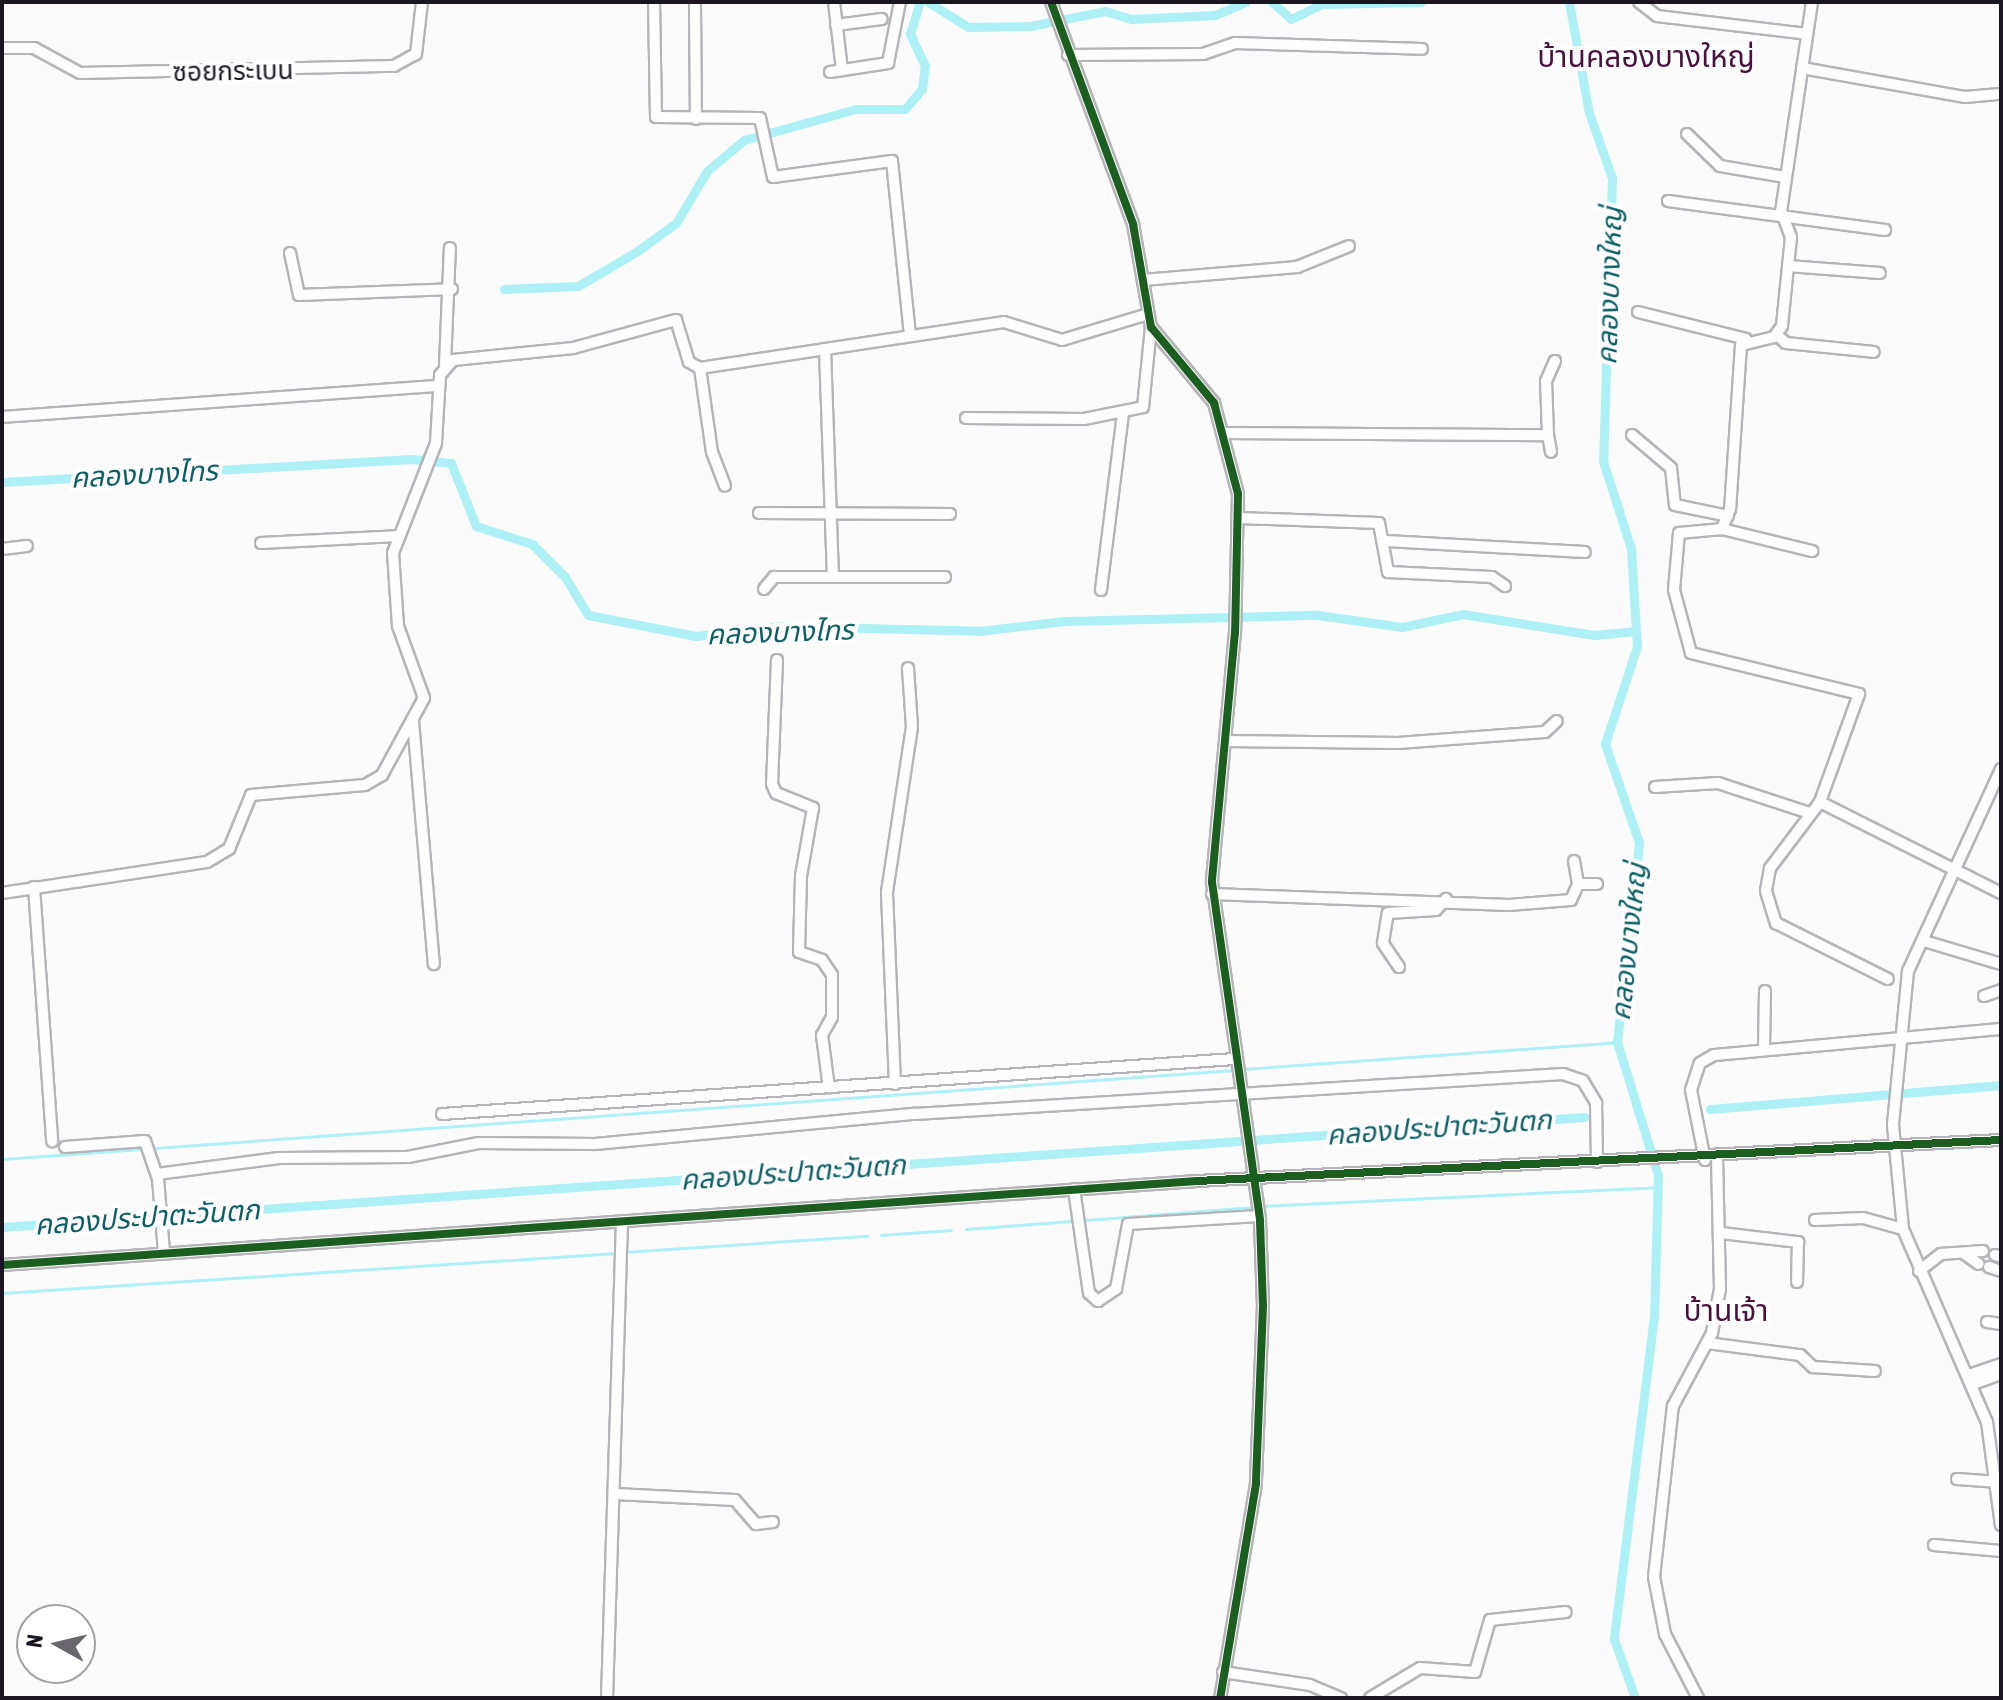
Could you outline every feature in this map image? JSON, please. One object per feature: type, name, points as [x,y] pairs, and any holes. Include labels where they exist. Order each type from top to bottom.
[{"type":"street","name":"ซอยกระเบน","points":[[2,48],[34,48],[80,73],[394,66],[416,54],[422,2]]},
{"type":"street","points":[[654,2],[653,111],[668,122],[760,118],[773,177],[892,161],[910,335]]},
{"type":"street","points":[[834,2],[842,70]]},
{"type":"street","points":[[830,72],[888,63],[900,2]]},
{"type":"street","points":[[1639,2],[1657,16],[1807,34]]},
{"type":"street","points":[[1777,335],[1791,237],[1783,216],[1785,177],[1812,2]]},
{"type":"street","points":[[695,6],[696,119]]},
{"type":"street","points":[[966,418],[1123,413],[1146,402],[1151,327],[1133,224],[1052,7]]},
{"type":"street","points":[[836,25],[882,19]]},
{"type":"street","points":[[1068,55],[1203,54],[1235,43],[1422,49]]},
{"type":"street","points":[[1802,68],[1965,97],[2001,94]]},
{"type":"street","points":[[1687,134],[1720,166],[1785,177]]},
{"type":"street","points":[[1668,201],[1885,230]]},
{"type":"street","points":[[1143,280],[1297,267],[1349,246]]},
{"type":"street","points":[[2,893],[216,859],[229,849],[251,795],[375,781],[413,721],[423,690],[396,613],[397,536],[436,443],[438,386],[445,365],[452,289],[450,248]]},
{"type":"street","points":[[290,253],[299,295],[452,289]]},
{"type":"street","points":[[1788,266],[1880,273]]},
{"type":"street","points":[[1638,312],[1746,339],[1777,335],[1786,343],[1874,352]]},
{"type":"street","points":[[445,365],[573,348],[676,320],[689,362],[700,368],[1004,322],[1053,341],[1148,314]]},
{"type":"street","points":[[1151,327],[1214,403],[1226,433],[1239,518],[1237,606],[1212,894],[1258,1210],[1256,1484],[1220,1698]]},
{"type":"street","points":[[1722,529],[1728,516],[1746,339]]},
{"type":"street","points":[[825,349],[833,576]]},
{"type":"street","points":[[1551,452],[1546,381],[1555,361]]},
{"type":"street","points":[[700,368],[725,486]]},
{"type":"street","points":[[2,417],[438,386]]},
{"type":"street","points":[[1101,590],[1123,413]]},
{"type":"street","points":[[1226,433],[1548,435]]},
{"type":"street","points":[[1632,435],[1671,468],[1675,505],[1728,516]]},
{"type":"street","points":[[759,513],[950,514]]},
{"type":"street","points":[[1239,518],[1369,521],[1383,526],[1385,568],[1393,574],[1492,577],[1505,586]]},
{"type":"street","points":[[1812,551],[1722,529],[1679,533],[1674,590],[1685,650],[1855,689],[1859,699],[1820,802],[1770,868],[1772,918],[1896,983]]},
{"type":"street","points":[[261,543],[397,536]]},
{"type":"street","points":[[1386,541],[1585,552]]},
{"type":"street","points":[[2,549],[27,546]]},
{"type":"street","points":[[764,589],[774,577],[945,577]]},
{"type":"street","points":[[777,660],[772,784],[776,793],[813,808],[801,876],[799,952],[822,960],[832,975],[832,1017],[822,1035],[829,1088]]},
{"type":"street","points":[[895,1084],[887,892],[912,727],[908,668]]},
{"type":"street","points":[[413,721],[434,964]]},
{"type":"street","points":[[1225,741],[1398,743],[1545,732],[1557,721]]},
{"type":"street","points":[[2001,769],[1924,941],[1896,983],[1898,1035],[1893,1125],[1903,1229],[1919,1271],[1971,1379],[1996,1482],[2001,1525]]},
{"type":"street","points":[[1655,787],[1718,783],[1810,813]]},
{"type":"street","points":[[1820,802],[1956,874],[2001,893]]},
{"type":"street","points":[[1212,894],[1559,901],[1576,896],[1578,884],[1574,861]]},
{"type":"street","points":[[1578,884],[1597,884]]},
{"type":"street","points":[[34,887],[52,1141]]},
{"type":"street","points":[[1399,967],[1383,943],[1388,913],[1436,910],[1446,899]]},
{"type":"street","points":[[1924,941],[2001,964]]},
{"type":"street","points":[[1984,996],[2001,990]]},
{"type":"street","points":[[1764,1048],[1765,991]]},
{"type":"street","points":[[1705,1160],[1691,1090],[1700,1063],[1764,1048],[2001,1029]]},
{"type":"street","points":[[442,1114],[895,1084],[1237,1066]]},
{"type":"street","points":[[158,1176],[279,1158],[408,1157],[479,1143],[595,1144],[1241,1091],[1574,1076],[1596,1103],[1597,1162]]},
{"type":"street","points":[[65,1147],[140,1139],[158,1176],[163,1248]]},
{"type":"street","points":[[2,1265],[163,1248],[622,1221],[1074,1189],[1597,1162],[1717,1160],[2001,1140]]},
{"type":"street","points":[[1698,1698],[1665,1634],[1654,1577],[1673,1406],[1707,1343],[1720,1289],[1717,1160]]},
{"type":"street","points":[[1074,1189],[1089,1293],[1098,1301],[1116,1289],[1128,1224],[1258,1210]]},
{"type":"street","points":[[1815,1220],[1863,1218],[1903,1229]]},
{"type":"street","points":[[607,1698],[622,1221]]},
{"type":"street","points":[[1721,1233],[1798,1242],[1797,1282]]},
{"type":"street","points":[[1963,1253],[1984,1266],[2001,1271]]},
{"type":"street","points":[[1919,1271],[1941,1254],[1993,1254]]},
{"type":"street","points":[[1987,1322],[2001,1324]]},
{"type":"street","points":[[1707,1343],[1800,1355],[1813,1367],[1875,1371]]},
{"type":"street","points":[[1971,1379],[2001,1364]]},
{"type":"street","points":[[1971,1379],[2001,1374]]},
{"type":"street","points":[[1957,1479],[1996,1482]]},
{"type":"street","points":[[615,1494],[735,1500],[756,1524],[773,1522]]},
{"type":"street","points":[[1934,1545],[2001,1551]]},
{"type":"street","points":[[1370,1698],[1420,1668],[1475,1672],[1490,1620],[1566,1612]]},
{"type":"street","points":[[1223,1672],[1310,1685],[1341,1698]]},
{"type":"waterway","points":[[504,289],[578,286],[636,252],[676,223],[707,171],[744,140],[856,109],[905,109],[922,89],[925,66],[910,34],[920,2]]},
{"type":"waterway","points":[[928,2],[968,27],[1030,26],[1105,11],[1132,19],[1215,15],[1245,2]]},
{"type":"waterway","points":[[1272,2],[1291,19],[1322,4],[1421,2]]},
{"type":"waterway","name":"คลองบางใหญ่","points":[[1569,2],[1589,113],[1612,178],[1603,461],[1631,549],[1637,646],[1605,744],[1639,843],[1617,1042],[1658,1175],[1654,1316],[1614,1639],[1635,1698]]},
{"type":"waterway","name":"คลองบางไทร","points":[[2,482],[411,459],[451,463],[476,526],[532,544],[565,577],[588,615],[696,636],[781,626],[979,631],[1064,621],[1318,615],[1402,627],[1463,614],[1594,635],[1636,631]]},
{"type":"waterway","points":[[1243,1069],[1617,1042]]},
{"type":"waterway","points":[[2,1159],[1235,1070]]},
{"type":"waterway","name":"คลองประปาตะวันตก","points":[[1710,1109],[2001,1085]]},
{"type":"waterway","name":"คลองประปาตะวันตก","points":[[2,1227],[1584,1117]]},
{"type":"waterway","points":[[1261,1206],[1658,1187]]},
{"type":"waterway","points":[[1086,1220],[1254,1207]]},
{"type":"waterway","points":[[966,1229],[1072,1221]]},
{"type":"waterway","points":[[881,1235],[951,1230]]},
{"type":"waterway","points":[[624,1252],[867,1236]]},
{"type":"waterway","points":[[2,1293],[617,1253]]},
{"type":"cycle path","points":[[1051,2],[1133,224],[1151,327],[1214,403],[1238,494],[1235,632],[1212,882],[1260,1221],[1263,1306],[1256,1484],[1220,1698]]},
{"type":"cycle path","points":[[2,1265],[1197,1181],[2001,1140]]},
{"type":"district","name":"บ้านคลองบางใหญ่","points":[[1646,56]]},
{"type":"district","name":"บ้านเจ้า","points":[[1726,1310]]}]
